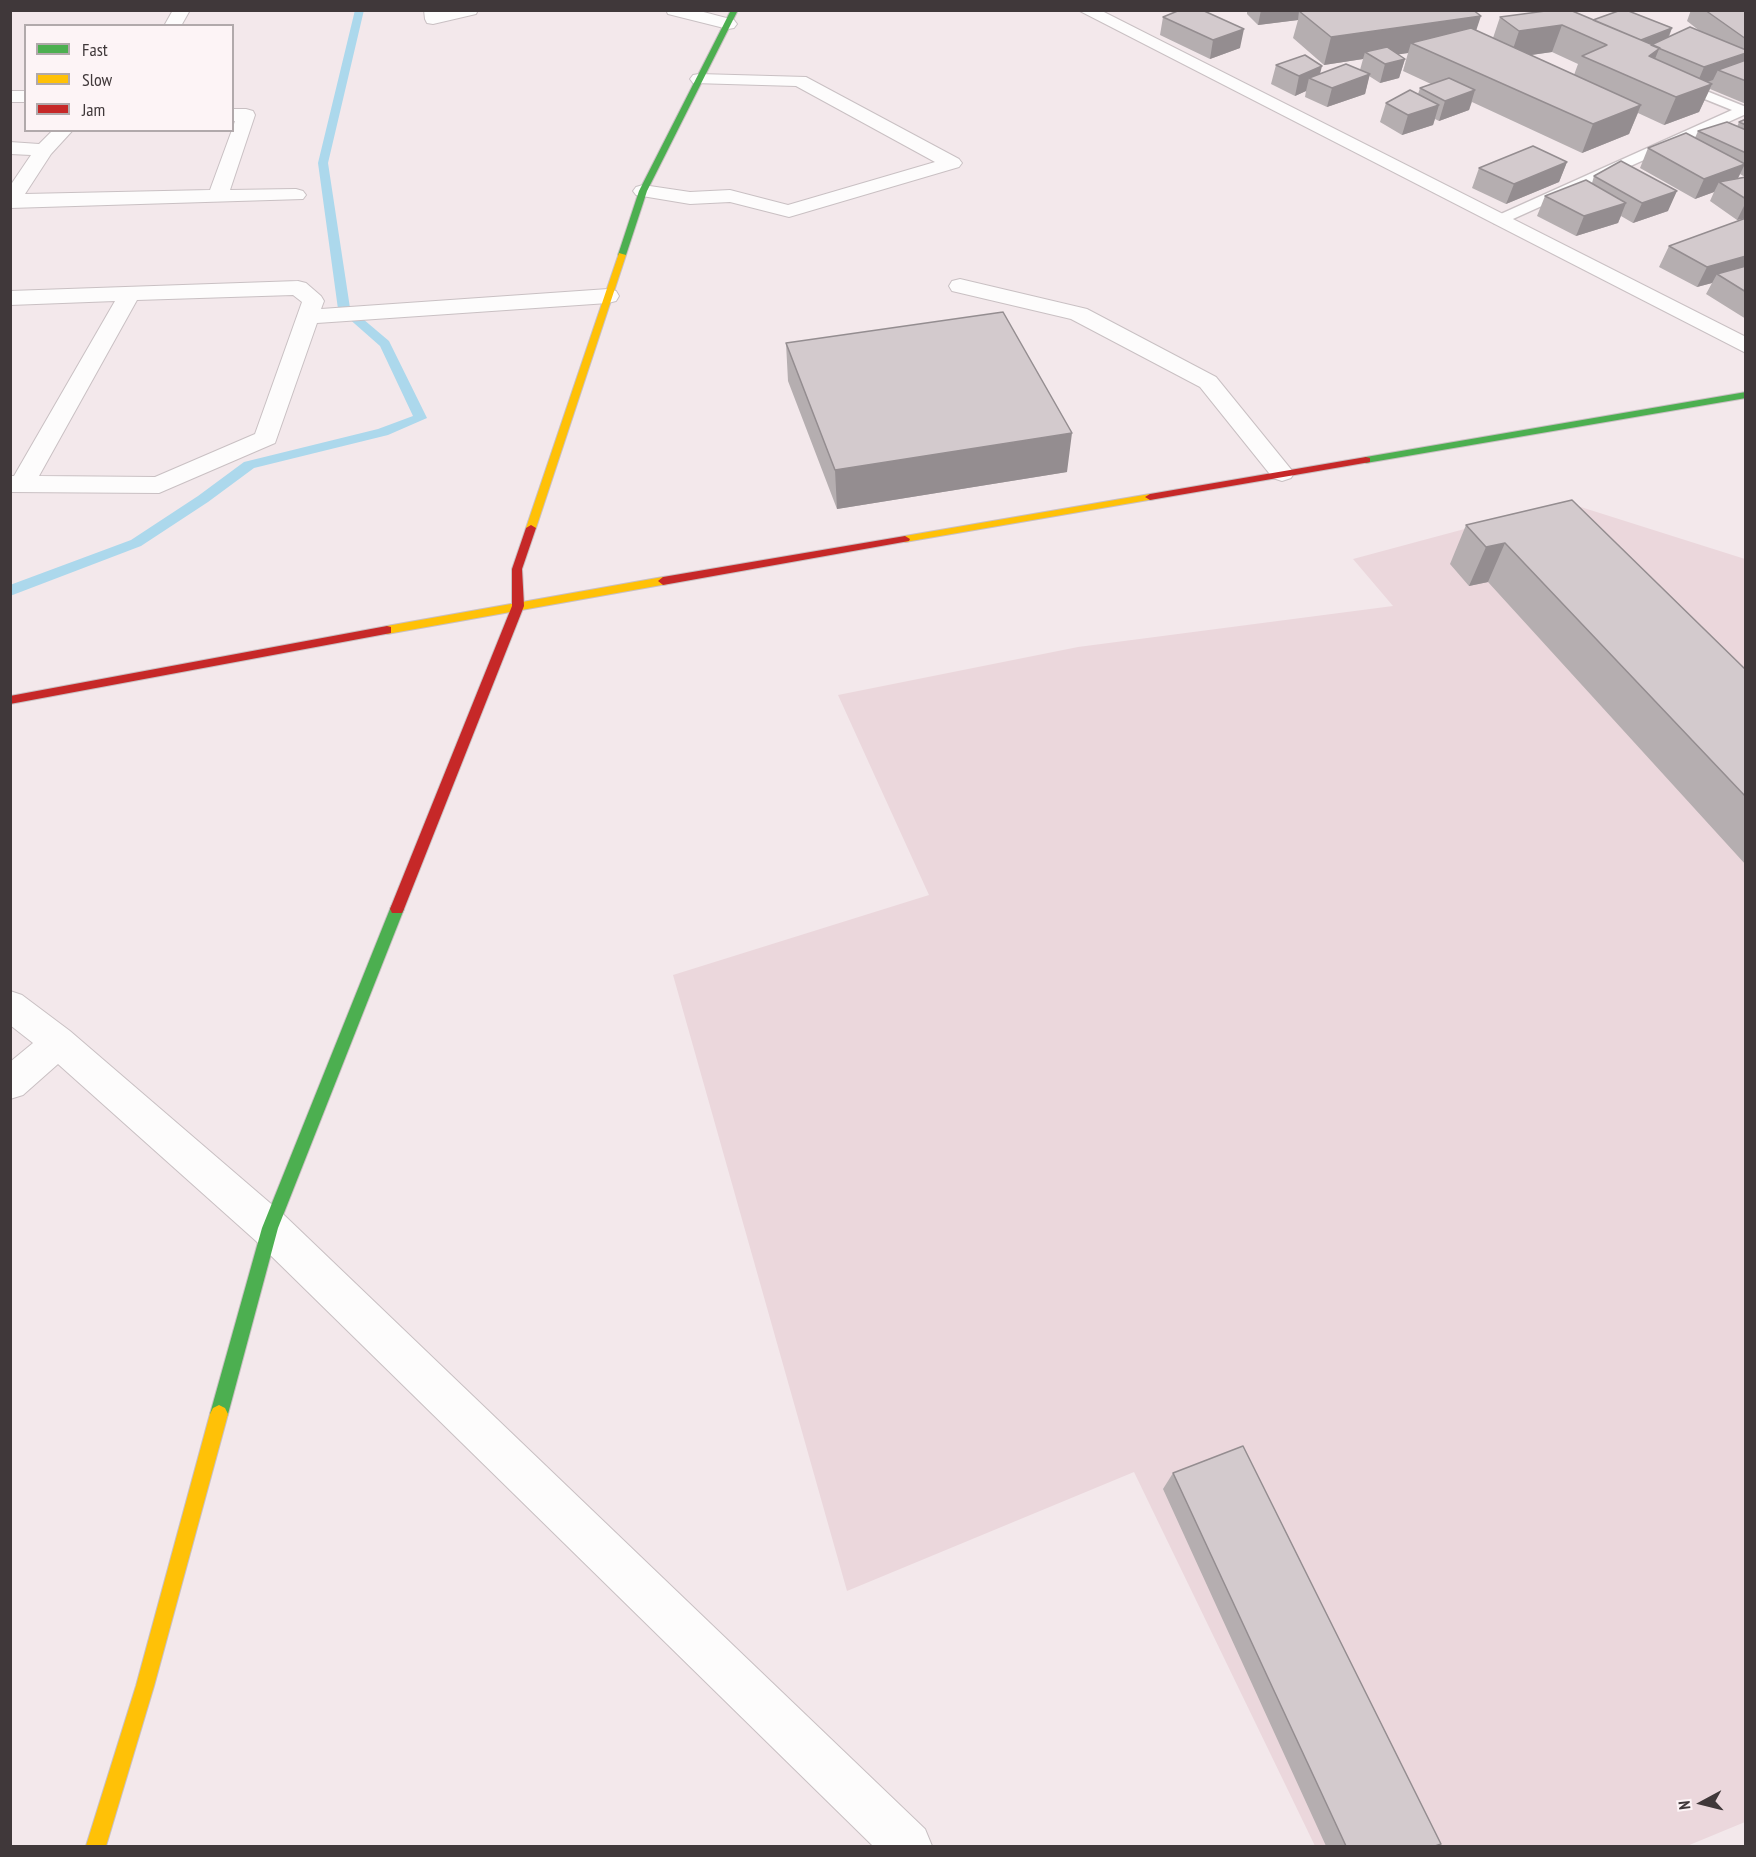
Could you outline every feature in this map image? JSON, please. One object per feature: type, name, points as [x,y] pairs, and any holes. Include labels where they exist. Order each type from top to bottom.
[{"type":"street","points":[[173,24],[182,10]]},
{"type":"street","points":[[432,10],[433,19],[470,10]]},
{"type":"street","points":[[96,1846],[145,1686],[270,1228],[518,606],[517,569],[643,191],[731,17],[674,10]]},
{"type":"street","points":[[1086,10],[1746,346]]},
{"type":"street","points":[[643,191],[690,198],[730,196],[789,211],[952,163],[800,81],[699,79]]},
{"type":"street","points":[[218,196],[246,115],[234,115]]},
{"type":"street","points":[[12,201],[44,150],[62,132]]},
{"type":"street","points":[[10,148],[44,150]]},
{"type":"street","points":[[12,201],[296,195]]},
{"type":"street","points":[[960,286],[1079,314],[1208,382],[1282,473]]},
{"type":"street","points":[[10,298],[298,288],[313,301],[266,438],[159,485],[16,484]]},
{"type":"street","points":[[16,484],[130,294]]},
{"type":"street","points":[[307,317],[608,296]]},
{"type":"street","points":[[10,700],[518,606],[1746,395]]},
{"type":"street","points":[[10,1005],[58,1042],[270,1228],[908,1846]]},
{"type":"street","points":[[10,1084],[58,1042]]},
{"type":"lane","points":[[1499,220],[1743,110],[1664,78]]},
{"type":"shaded area","points":[[1565,502],[1745,559],[1745,1822],[1687,1846],[1315,1846],[1134,1472],[847,1591],[673,975],[929,895],[838,695],[1078,647],[1393,606],[1353,559]]},
{"type":"building","points":[[1180,10],[1202,10],[1244,29],[1213,40],[1163,17]]},
{"type":"building","points":[[1473,10],[1481,16],[1331,37],[1299,11]]},
{"type":"building","points":[[1570,10],[1660,48],[1649,56],[1712,84],[1676,97],[1582,56],[1607,45],[1562,25],[1519,31],[1500,17]]},
{"type":"building","points":[[1621,10],[1672,28],[1641,40],[1593,20]]},
{"type":"building","points":[[1705,10],[1746,10],[1746,39]]},
{"type":"building","points":[[1690,27],[1746,50],[1746,53],[1704,67],[1651,45]]},
{"type":"building","points":[[1471,28],[1641,105],[1593,124],[1411,43]]},
{"type":"building","points":[[1387,47],[1405,59],[1385,64],[1365,52]]},
{"type":"building","points":[[1305,55],[1322,66],[1299,76],[1276,65]]},
{"type":"building","points":[[1746,60],[1746,81],[1718,70]]},
{"type":"building","points":[[1346,64],[1370,74],[1332,88],[1309,78]]},
{"type":"building","points":[[1449,78],[1475,90],[1445,101],[1420,88]]},
{"type":"building","points":[[1410,90],[1439,105],[1408,115],[1386,103]]},
{"type":"building","points":[[1727,122],[1746,130],[1746,153],[1698,131]]},
{"type":"building","points":[[1686,133],[1745,164],[1704,179],[1648,148]]},
{"type":"building","points":[[1533,146],[1567,162],[1514,184],[1479,168]]},
{"type":"building","points":[[1621,161],[1677,191],[1642,203],[1594,176]]},
{"type":"building","points":[[1746,177],[1746,199],[1719,182]]},
{"type":"building","points":[[1586,180],[1626,203],[1584,216],[1545,196]]},
{"type":"building","points":[[1746,218],[1746,256],[1707,267],[1669,246]]},
{"type":"building","points":[[1746,266],[1746,292],[1717,274]]},
{"type":"building","points":[[1003,312],[1072,433],[835,470],[786,343]]},
{"type":"building","points":[[1572,500],[1746,670],[1746,797],[1505,543],[1486,547],[1466,525]]},
{"type":"building","points":[[1243,1446],[1441,1844],[1435,1846],[1346,1846],[1173,1473]]},
{"type":"waterway","points":[[10,591],[136,543],[203,499],[249,465],[383,432],[420,418],[385,344],[344,309],[323,163],[360,10]]},
{"type":"traffic: fast","points":[[622,255],[643,191],[735,10]]},
{"type":"traffic: fast","points":[[1366,460],[1746,395]]},
{"type":"traffic: fast","points":[[219,1414],[270,1228],[397,909]]},
{"type":"traffic: slow","points":[[531,528],[622,255]]},
{"type":"traffic: slow","points":[[905,539],[1150,497]]},
{"type":"traffic: slow","points":[[387,630],[663,581]]},
{"type":"traffic: slow","points":[[96,1846],[145,1686],[219,1414]]},
{"type":"traffic: jam","points":[[1150,497],[1366,460]]},
{"type":"traffic: jam","points":[[397,909],[518,606],[517,569],[531,528]]},
{"type":"traffic: jam","points":[[663,581],[905,539]]},
{"type":"traffic: jam","points":[[10,700],[387,630]]}]
